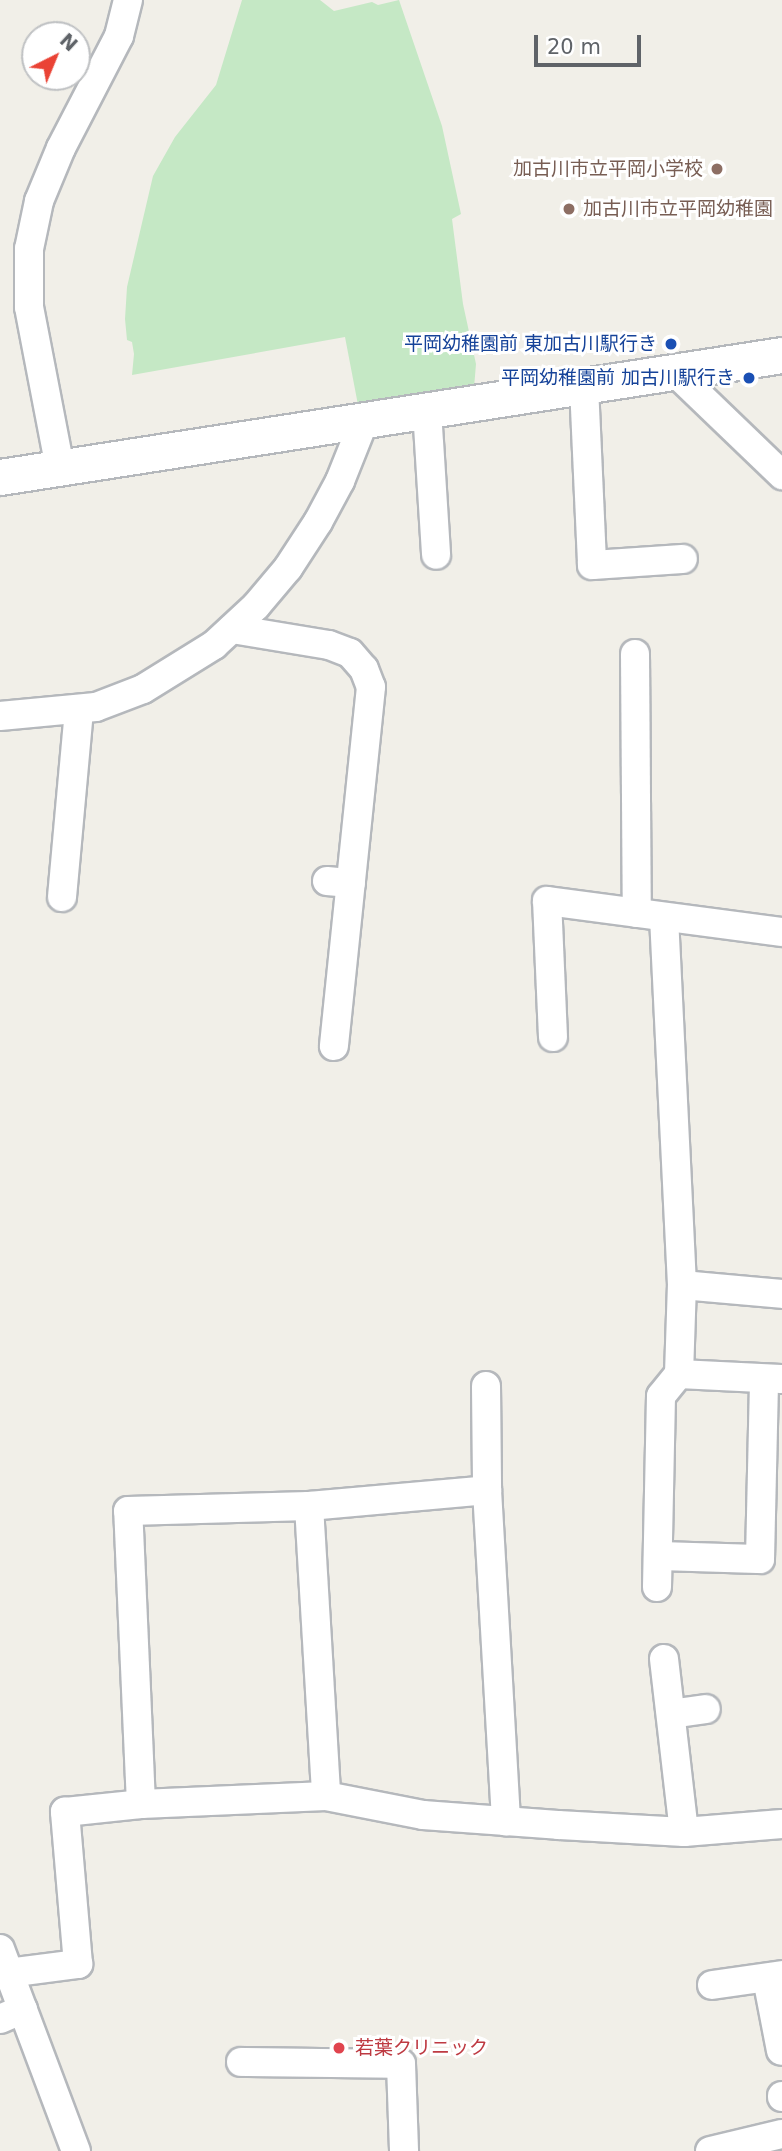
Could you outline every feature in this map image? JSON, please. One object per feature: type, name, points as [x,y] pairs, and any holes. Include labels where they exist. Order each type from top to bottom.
[{"type":"street","points":[[60,468],[29,307],[29,249],[39,201],[61,148],[119,37],[128,0]]},
{"type":"street","points":[[0,477],[782,355]]},
{"type":"street","points":[[676,372],[782,475]]},
{"type":"street","points":[[584,386],[592,565],[683,558]]},
{"type":"street","points":[[427,410],[436,555]]},
{"type":"street","points":[[0,716],[79,710],[143,689],[214,645],[288,568],[318,522],[340,481],[364,421]]},
{"type":"street","points":[[232,629],[329,645],[350,653],[364,669],[371,687],[339,882],[334,1046]]},
{"type":"street","points":[[635,654],[650,915],[682,1285],[679,1374],[661,1396],[657,1587]]},
{"type":"street","points":[[62,897],[79,710]]},
{"type":"street","points":[[553,1037],[547,901],[782,932]]},
{"type":"street","points":[[682,1285],[782,1294]]},
{"type":"street","points":[[658,1556],[760,1559],[773,1379],[679,1374]]},
{"type":"street","points":[[486,1386],[486,1490],[506,1821]]},
{"type":"street","points":[[141,1804],[128,1511],[309,1506],[486,1490]]},
{"type":"street","points":[[309,1506],[326,1796]]},
{"type":"street","points":[[664,1659],[684,1832]]},
{"type":"street","points":[[671,1714],[705,1709]]},
{"type":"street","points":[[76,2151],[12,2014],[4,1961],[78,1965],[65,1812],[141,1804],[326,1796],[423,1815],[684,1832],[782,1824]]},
{"type":"street","points":[[712,1986],[775,1976],[781,2051]]},
{"type":"street","points":[[241,2062],[401,2064],[404,2151]]},
{"type":"street","points":[[710,2151],[782,2134]]},
{"type":"green space","points":[[242,0],[320,0],[334,11],[372,2],[378,5],[399,0],[442,126],[461,214],[452,219],[463,304],[476,364],[474,388],[358,405],[345,337],[132,375],[134,354],[132,342],[127,340],[125,319],[127,287],[153,176],[175,137],[216,85]]},
{"type":"place","name":"加古川市立平岡小学校","points":[[717,169]]},
{"type":"place","name":"加古川市立平岡幼稚園","points":[[569,209]]},
{"type":"place","name":"平岡幼稚園前 東加古川駅行き","points":[[671,344]]},
{"type":"place","name":"平岡幼稚園前 加古川駅行き","points":[[749,378]]},
{"type":"place","name":"若葉クリニック","points":[[339,2048]]}]
